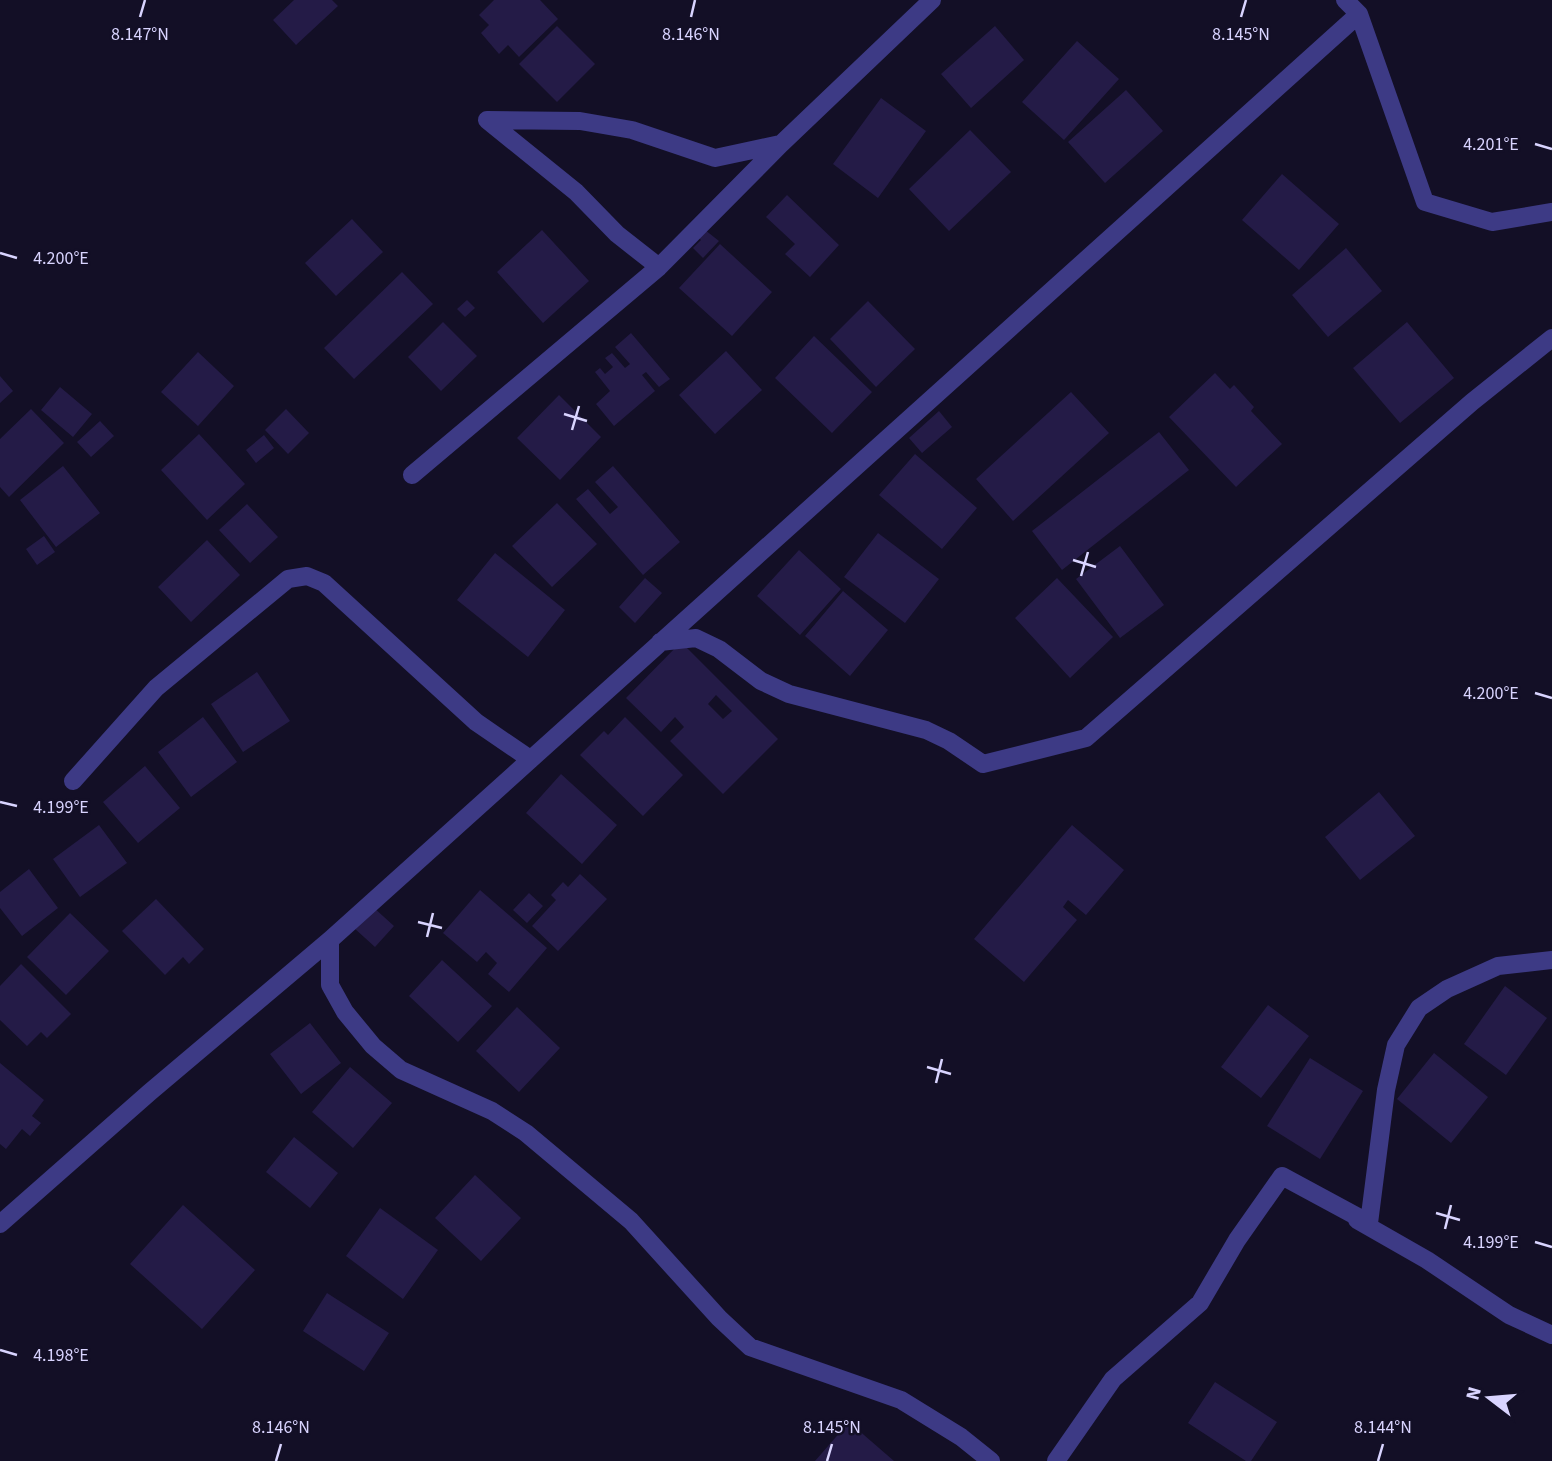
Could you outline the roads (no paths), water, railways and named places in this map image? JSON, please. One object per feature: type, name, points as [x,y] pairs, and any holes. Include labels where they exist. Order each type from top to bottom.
[{"type":"street","points":[[412,475],[659,267],[781,144],[932,0]]},
{"type":"street","points":[[1345,0],[1359,14],[1425,202],[1492,222],[1552,212]]},
{"type":"street","points":[[0,1224],[150,1092],[330,940],[1359,14]]},
{"type":"street","points":[[659,267],[617,234],[576,192],[488,120],[580,121],[632,130],[715,158],[781,144]]},
{"type":"street","points":[[660,642],[696,638],[719,649],[761,681],[789,694],[926,730],[949,741],[983,764],[1086,738],[1472,402],[1552,338]]},
{"type":"street","points":[[73,781],[156,688],[288,579],[307,576],[324,583],[476,722],[530,759]]},
{"type":"street","points":[[330,940],[330,985],[345,1012],[373,1046],[401,1070],[492,1111],[526,1133],[631,1221],[719,1318],[750,1347],[901,1400],[961,1437],[990,1461]]},
{"type":"street","points":[[1282,1176],[1369,1223],[1386,1090],[1396,1045],[1419,1008],[1447,989],[1498,966],[1552,961]]},
{"type":"street","points":[[1282,1176],[1427,1260],[1510,1315],[1552,1335]]},
{"type":"street","points":[[1056,1461],[1113,1379],[1200,1303],[1237,1240],[1282,1176]]}]
